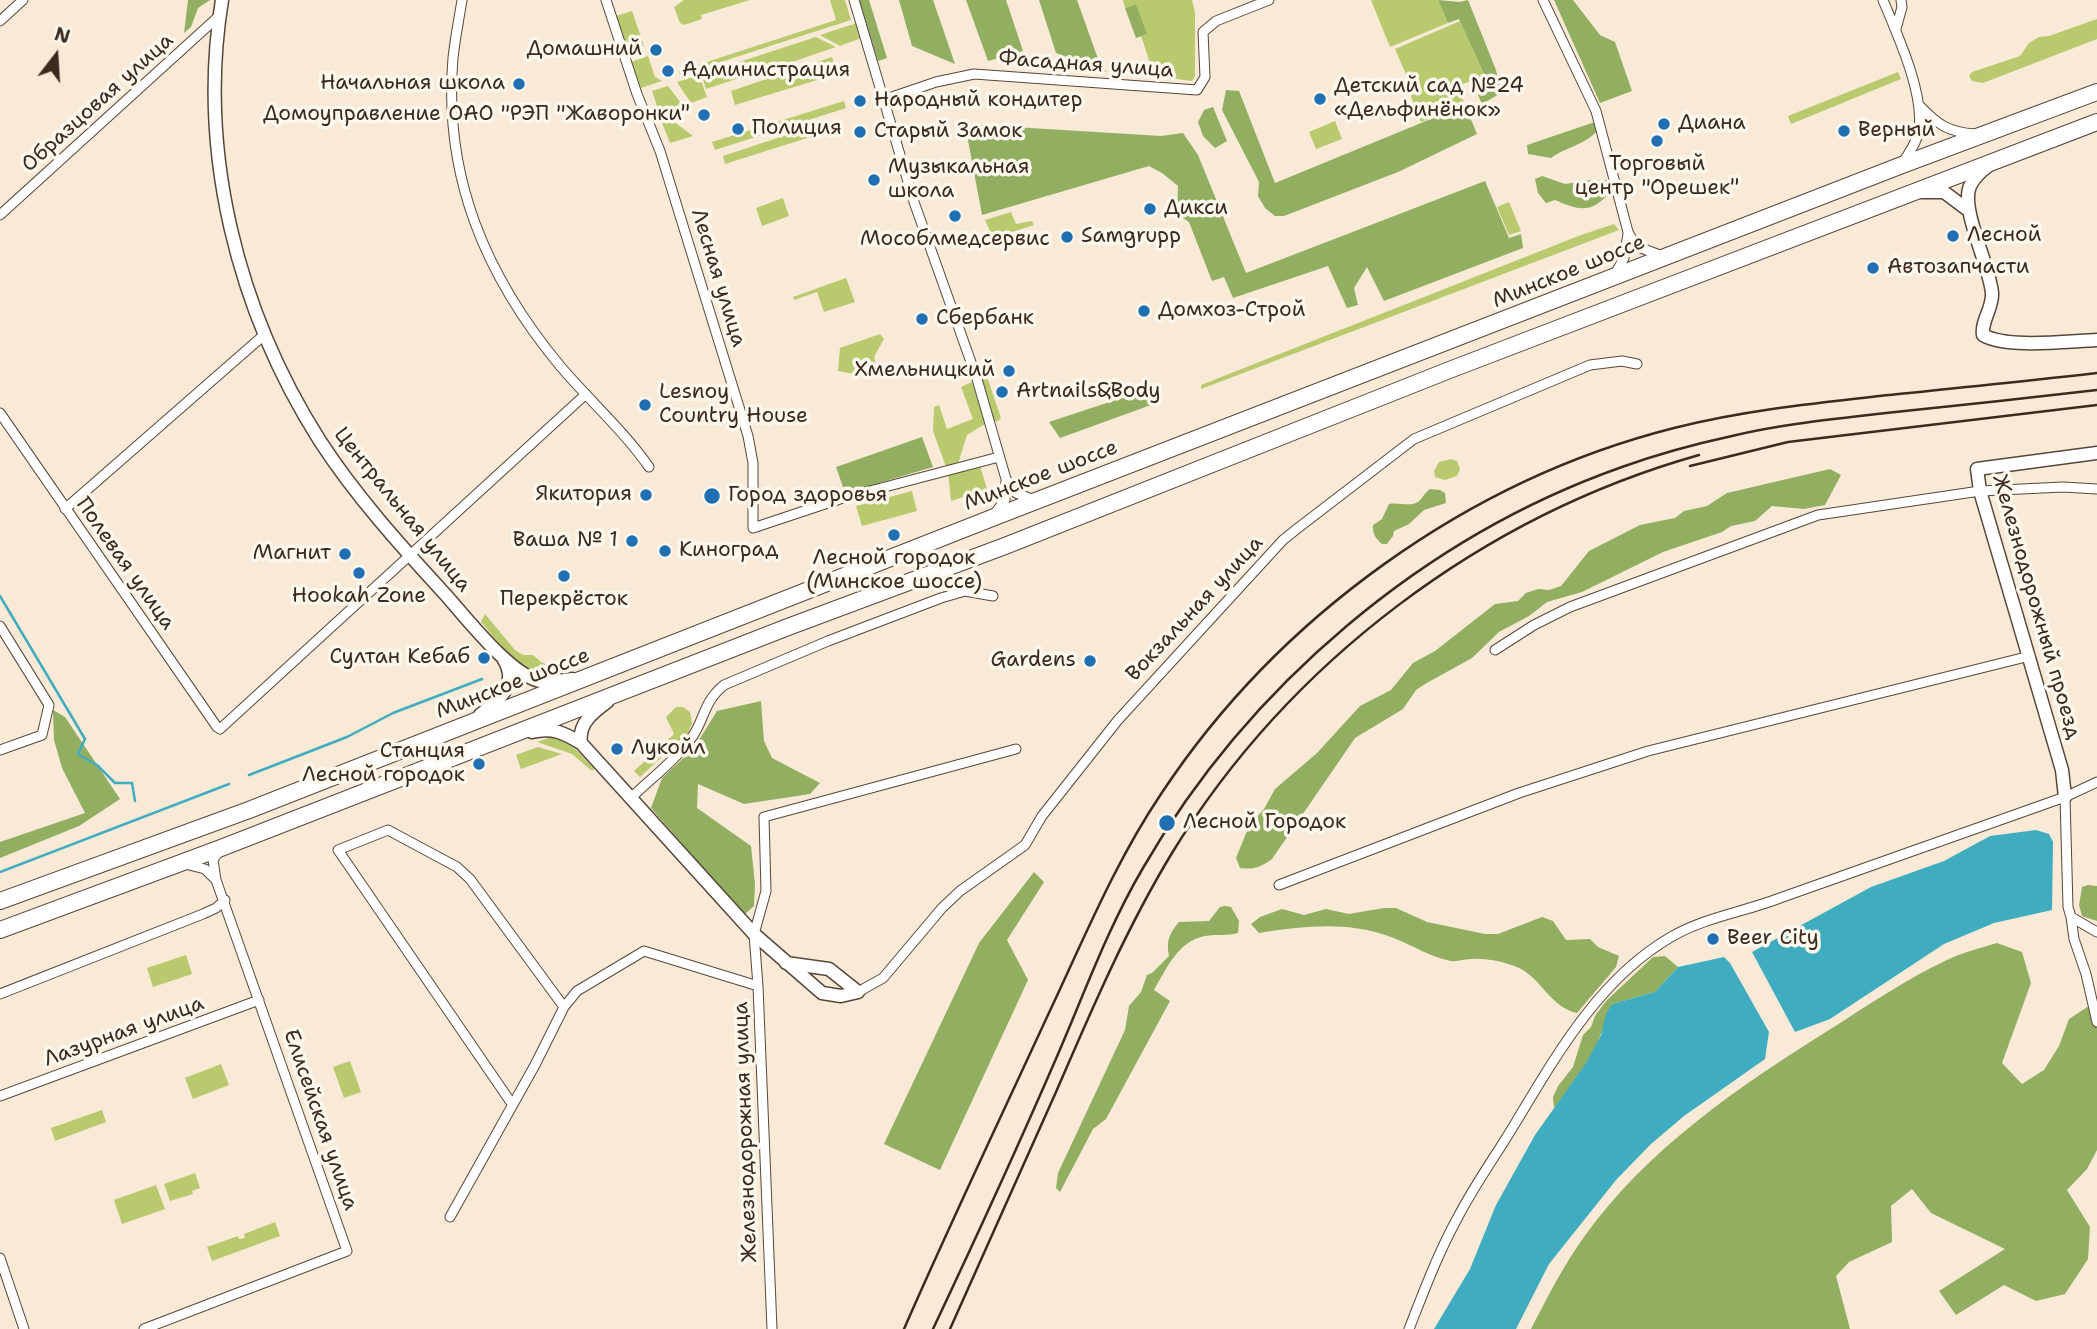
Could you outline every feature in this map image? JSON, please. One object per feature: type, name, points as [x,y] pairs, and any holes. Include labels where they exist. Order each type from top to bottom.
[{"type":"highway","name":"Минское шоссе","points":[[0,901],[249,810],[992,517],[2097,92]]},
{"type":"highway","points":[[0,930],[180,864],[1004,546],[1452,369],[2097,122]]},
{"type":"street","points":[[0,21],[23,0]]},
{"type":"street","name":"Центральная улица","points":[[222,0],[216,62],[216,125],[221,179],[233,241],[264,335],[288,386],[342,473],[409,554],[502,656],[525,676],[541,681],[590,677]]},
{"type":"street","points":[[463,0],[453,55],[452,93],[458,166],[463,191],[481,240],[500,281],[521,315],[545,347],[649,467]]},
{"type":"street","name":"Лесная улица","points":[[606,0],[637,94],[660,151],[748,436],[753,463],[753,528],[842,499],[999,457]]},
{"type":"street","points":[[855,0],[926,237],[976,379],[1006,479],[1016,493],[1035,501]]},
{"type":"street","name":"Фасадная улица","points":[[883,100],[936,82],[974,74],[1198,90],[1205,77],[1203,32],[1216,21],[1269,0]]},
{"type":"street","points":[[1544,0],[1596,111],[1628,232],[1636,246],[1665,257]]},
{"type":"street","points":[[1883,0],[1896,29],[1919,106],[1918,136],[1902,165]]},
{"type":"street","points":[[1896,29],[1901,0]]},
{"type":"street","name":"Образцовая улица","points":[[0,215],[219,16]]},
{"type":"street","points":[[1919,106],[1945,128],[1959,133],[1980,135]]},
{"type":"street","points":[[1994,161],[1970,185],[1968,210],[1992,289],[1991,306],[1983,327],[1983,335],[1999,341],[2016,342],[2097,340]]},
{"type":"street","points":[[1911,194],[1944,192],[1968,210]]},
{"type":"street","points":[[1614,276],[1624,258],[1628,232]]},
{"type":"street","points":[[65,509],[264,335]]},
{"type":"street","name":"Вокзальная улица","points":[[858,992],[883,978],[942,908],[960,891],[1025,845],[1042,816],[1118,720],[1283,540],[1414,439],[1590,365],[1622,361],[1637,364]]},
{"type":"street","points":[[409,554],[586,394]]},
{"type":"street","name":"Полевая улица","points":[[0,413],[217,727],[224,727],[409,554]]},
{"type":"street","name":"Железнодорожный проезд","points":[[2065,797],[2062,770],[1980,491],[1977,469],[2097,453]]},
{"type":"street","points":[[992,517],[1005,500],[1006,479]]},
{"type":"street","points":[[1495,650],[1534,625],[1570,607],[1818,515],[1980,491],[2063,487],[2097,489]]},
{"type":"street","points":[[631,798],[680,752],[692,737],[713,693],[724,685],[828,641],[941,598],[965,592],[993,596]]},
{"type":"street","points":[[0,626],[49,705],[42,734],[0,750]]},
{"type":"street","points":[[471,723],[508,690],[510,677],[502,656]]},
{"type":"street","points":[[1279,885],[1519,793],[1648,751],[2030,656]]},
{"type":"street","points":[[582,743],[582,727],[589,716],[623,691]]},
{"type":"street","points":[[497,741],[546,728],[560,730],[582,743],[754,934],[786,963],[822,993],[841,996],[858,992]]},
{"type":"street","name":"Железнодорожная улица","points":[[772,1329],[754,934],[766,891],[764,817],[1016,750]]},
{"type":"street","points":[[1409,1329],[1457,1217],[1546,1070],[1620,975],[1647,953],[1671,937],[1714,917],[1769,902],[2065,797],[2097,782]]},
{"type":"street","points":[[2065,797],[2068,907],[2097,1022]]},
{"type":"street","points":[[512,1104],[338,850],[388,830],[457,867],[470,879],[564,1007]]},
{"type":"street","points":[[216,880],[213,860],[221,848]]},
{"type":"street","points":[[180,864],[197,865],[216,880]]},
{"type":"street","name":"Елисейская улица","points":[[144,1329],[347,1251],[216,880]]},
{"type":"street","points":[[0,994],[203,914],[225,900]]},
{"type":"street","points":[[2071,917],[2097,932]]},
{"type":"street","points":[[450,1217],[535,1065],[564,1007],[577,991],[644,951],[758,986]]},
{"type":"street","points":[[786,963],[829,969],[858,992]]},
{"type":"street","name":"Лазурная улица","points":[[0,1096],[259,1000]]},
{"type":"street","points":[[0,1258],[24,1329]]},
{"type":"green space","points":[[188,0],[210,0],[198,8],[191,27],[184,33]]},
{"type":"green space","points":[[684,0],[750,0],[701,15],[702,19],[684,25],[680,23],[674,7]]},
{"type":"green space","points":[[830,0],[845,0],[851,20],[680,75],[679,71],[836,20]]},
{"type":"green space","points":[[859,0],[869,0],[887,58],[878,61]]},
{"type":"green space","points":[[899,0],[933,0],[955,64],[912,46]]},
{"type":"green space","points":[[966,0],[1006,0],[1023,51],[988,61]]},
{"type":"green space","points":[[1039,0],[1077,0],[1097,56],[1106,72],[1056,53]]},
{"type":"green space","points":[[1123,0],[1192,0],[1195,12],[1195,76],[1192,81],[1156,72],[1141,36],[1146,35],[1136,4],[1125,8]]},
{"type":"green space","points":[[1371,0],[1438,0],[1448,23],[1390,47]]},
{"type":"green space","points":[[1438,0],[1468,0],[1496,70],[1501,93],[1482,104],[1478,95],[1485,76],[1459,19],[1448,23]]},
{"type":"green space","points":[[1554,0],[1573,0],[1600,35],[1615,42],[1632,91],[1600,103]]},
{"type":"green space","points":[[1136,4],[1147,34],[1136,38],[1125,8]]},
{"type":"green space","points":[[632,11],[644,46],[628,51],[616,16]]},
{"type":"green space","points":[[2097,19],[2097,39],[1983,83],[1972,81],[1969,76],[1972,72],[2020,56],[2029,43],[2039,37]]},
{"type":"green space","points":[[1460,21],[1485,76],[1457,86],[1465,105],[1421,122],[1406,83],[1409,81],[1395,49]]},
{"type":"green space","points":[[860,22],[864,37],[840,46],[820,35]]},
{"type":"green space","points":[[816,37],[836,47],[745,78],[739,62]]},
{"type":"green space","points":[[648,56],[655,77],[662,81],[641,88],[631,62]]},
{"type":"green space","points":[[832,57],[837,74],[735,105],[731,91]]},
{"type":"green space","points":[[738,65],[742,77],[706,89],[702,76]]},
{"type":"green space","points":[[1898,72],[1901,79],[1791,124],[1788,116]]},
{"type":"green space","points":[[699,75],[707,97],[691,103],[677,82]]},
{"type":"green space","points":[[668,86],[684,107],[660,115],[652,91]]},
{"type":"green space","points":[[1226,90],[1239,91],[1275,183],[1465,105],[1477,134],[1398,172],[1284,216],[1275,216],[1265,208],[1258,196],[1259,182],[1222,110]]},
{"type":"green space","points":[[844,101],[846,108],[715,150],[712,142]]},
{"type":"green space","points":[[1213,107],[1227,141],[1215,148],[1203,136],[1198,122],[1204,110]]},
{"type":"green space","points":[[666,116],[693,136],[670,143],[660,118]]},
{"type":"green space","points":[[1335,121],[1342,139],[1316,149],[1309,132]]},
{"type":"green space","points":[[1595,122],[1598,130],[1593,135],[1551,158],[1528,154],[1527,145]]},
{"type":"green space","points":[[823,123],[826,132],[725,164],[723,156]]},
{"type":"green space","points":[[981,125],[1161,136],[1183,133],[1198,155],[1246,273],[1485,181],[1509,238],[1521,234],[1523,248],[1384,301],[1367,267],[1354,288],[1358,305],[1347,308],[1328,266],[1233,298],[1224,277],[1212,281],[1189,222],[1177,214],[1178,186],[1149,166],[982,215],[968,140]]},
{"type":"green space","points":[[1542,176],[1565,184],[1608,180],[1613,189],[1599,203],[1587,208],[1573,207],[1555,200],[1546,203],[1538,193],[1535,179]]},
{"type":"green space","points":[[783,198],[789,216],[762,226],[756,208]]},
{"type":"green space","points":[[1509,202],[1521,231],[1509,235],[1497,207]]},
{"type":"green space","points":[[1011,212],[1016,224],[1032,221],[1034,225],[993,238],[985,220]]},
{"type":"green space","points":[[1614,224],[1619,230],[1201,389],[1201,385]]},
{"type":"green space","points":[[846,278],[855,302],[824,312],[817,292],[794,300],[793,297]]},
{"type":"green space","points":[[880,334],[884,339],[874,357],[876,364],[870,377],[838,371],[840,348]]},
{"type":"green space","points":[[984,368],[1001,418],[997,422],[993,420],[978,369]]},
{"type":"green space","points":[[972,382],[985,424],[967,435],[958,464],[946,467],[933,431],[934,407],[939,405],[947,429],[973,419],[961,387]]},
{"type":"green space","points":[[1143,391],[1151,405],[1060,438],[1049,422]]},
{"type":"green space","points":[[922,437],[933,467],[845,493],[836,467]]},
{"type":"green space","points":[[1451,459],[1457,461],[1460,469],[1457,476],[1445,480],[1435,477],[1434,471],[1439,462]]},
{"type":"green space","points":[[980,466],[987,489],[951,501],[948,472]]},
{"type":"green space","points":[[1830,469],[1841,475],[1825,505],[1804,509],[1772,506],[1755,521],[1731,526],[1722,532],[1663,552],[1582,592],[1547,602],[1529,616],[1499,632],[1472,658],[1416,690],[1403,709],[1355,738],[1272,859],[1257,867],[1240,868],[1236,858],[1249,826],[1264,809],[1275,789],[1317,753],[1360,706],[1391,690],[1413,663],[1435,651],[1495,604],[1518,601],[1526,593],[1538,589],[1549,590],[1561,586],[1589,551],[1640,525],[1675,518],[1684,511],[1707,506],[1727,493]]},
{"type":"green space","points":[[1430,489],[1445,493],[1446,503],[1424,510],[1409,524],[1394,531],[1387,544],[1382,544],[1376,538],[1373,525],[1382,519],[1389,504],[1415,503]]},
{"type":"green space","points":[[912,491],[917,511],[862,526],[856,506]]},
{"type":"green space","points":[[485,614],[515,650],[523,655],[533,655],[558,670],[534,672],[514,661],[481,622]]},
{"type":"green space","points":[[761,701],[764,741],[772,758],[820,783],[810,794],[744,804],[698,784],[697,808],[751,846],[754,906],[744,915],[651,808],[662,778],[694,748],[717,711]]},
{"type":"green space","points":[[676,707],[683,707],[690,712],[692,723],[688,733],[640,777],[634,771],[674,734],[666,717]]},
{"type":"green space","points":[[53,710],[65,717],[120,799],[79,826],[0,858],[0,842],[85,813],[62,768],[54,740]]},
{"type":"green space","points":[[557,735],[569,742],[594,769],[592,771],[572,754],[537,742]]},
{"type":"green space","points":[[538,747],[562,754],[521,769],[516,755]]},
{"type":"green space","points":[[1034,872],[1044,882],[1007,940],[1028,980],[940,1170],[884,1144],[979,943]]},
{"type":"green space","points":[[2097,886],[2097,921],[2082,916],[2079,905],[2082,887]]},
{"type":"green space","points":[[1220,907],[1231,907],[1239,921],[1238,933],[1205,936],[1187,943],[1169,965],[1154,990],[1170,1001],[1106,1119],[1093,1129],[1060,1192],[1056,1188],[1058,1173],[1125,1030],[1129,1006],[1141,992],[1147,975],[1169,956],[1169,938],[1179,922],[1209,921]]},
{"type":"green space","points":[[1396,908],[1427,922],[1485,934],[1498,934],[1542,917],[1553,921],[1566,940],[1590,939],[1598,947],[1619,956],[1616,967],[1577,1013],[1560,1005],[1527,973],[1502,962],[1478,959],[1451,961],[1435,957],[1391,937],[1359,929],[1326,926],[1259,933],[1251,924],[1260,917],[1282,909],[1304,915],[1326,909],[1349,914]]},
{"type":"green space","points":[[1997,943],[2022,952],[2031,983],[2002,1063],[2022,1084],[2044,1070],[2059,1046],[2069,1019],[2097,1003],[2097,1150],[2087,1169],[2067,1190],[2090,1227],[2088,1259],[2065,1294],[2036,1301],[2004,1285],[1956,1315],[1939,1291],[2005,1249],[1931,1213],[1912,1189],[1891,1206],[1892,1242],[1849,1262],[1836,1276],[1850,1329],[1531,1329],[1569,1259],[1609,1205],[1665,1148],[1696,1122],[1761,1074],[1902,984],[1953,957]]},
{"type":"green space","points":[[186,955],[192,974],[153,987],[147,968]]},
{"type":"green space","points":[[1665,956],[1678,967],[1655,992],[1612,1004],[1591,1055],[1554,1108],[1553,1097],[1573,1067],[1583,1035],[1591,1027],[1595,1016],[1606,1001],[1653,957]]},
{"type":"green space","points":[[350,1061],[361,1092],[344,1098],[333,1067]]},
{"type":"green space","points":[[221,1064],[229,1085],[193,1099],[185,1078]]},
{"type":"green space","points":[[102,1110],[106,1122],[55,1141],[51,1128]]},
{"type":"green space","points":[[195,1173],[200,1188],[192,1191],[193,1194],[170,1201],[164,1184]]},
{"type":"green space","points":[[156,1185],[165,1209],[122,1224],[114,1200]]},
{"type":"green space","points":[[275,1222],[280,1236],[212,1261],[207,1247],[238,1236],[239,1239],[245,1238],[244,1234]]},
{"type":"water","points":[[2036,830],[2049,834],[2053,842],[2052,910],[1994,923],[1944,944],[1830,1019],[1795,1032],[1752,952],[1871,887],[1944,861],[1990,836]]},
{"type":"water","points":[[1724,957],[1769,1032],[1765,1059],[1684,1116],[1651,1144],[1616,1180],[1549,1264],[1516,1329],[1434,1329],[1470,1269],[1496,1205],[1535,1135],[1586,1063],[1601,1035],[1606,1014],[1612,1004],[1655,992],[1678,967]]},
{"type":"waterway","points":[[0,596],[85,739],[78,754],[97,765],[115,783],[132,783],[135,801]]},
{"type":"waterway","points":[[249,775],[347,737],[393,713],[482,679]]},
{"type":"waterway","points":[[0,872],[229,784]]},
{"type":"railway","points":[[904,1329],[1086,932],[1128,848],[1161,794],[1208,730],[1262,669],[1320,614],[1384,564],[1452,520],[1523,482],[1598,451],[1674,428],[1754,412],[2097,373]]},
{"type":"railway","points":[[933,1329],[1055,1061],[1107,939],[1143,868],[1186,801],[1234,738],[1288,680],[1347,625],[1411,577],[1478,534],[1549,497],[1649,458],[1718,439],[1789,425],[2097,390]]},
{"type":"railway","points":[[1690,466],[1788,442],[2097,405]]},
{"type":"railway","points":[[950,1329],[1096,1001],[1139,911],[1172,853],[1220,783],[1274,718],[1334,659],[1399,605],[1468,557],[1542,516],[1619,482],[1699,455]]},
{"type":"place","name":"Домашний","points":[[656,50]]},
{"type":"place","name":"Администрация","points":[[668,71]]},
{"type":"place","name":"Начальная школа","points":[[519,84]]},
{"type":"place","name":"Детский сад №24 «Дельфинёнок»","points":[[1320,99]]},
{"type":"place","name":"Народный кондитер","points":[[860,101]]},
{"type":"place","name":"Домоуправление ОАО \"РЭП \"Жаворонки\"","points":[[704,115]]},
{"type":"place","name":"Диана","points":[[1664,124]]},
{"type":"place","name":"Полиция","points":[[738,129]]},
{"type":"place","name":"Верный","points":[[1844,131]]},
{"type":"place","name":"Старый Замок","points":[[860,132]]},
{"type":"place","name":"Торговый центр \"Орешек\"","points":[[1657,141]]},
{"type":"place","name":"Музыкальная школа","points":[[874,180]]},
{"type":"place","name":"Дикси","points":[[1150,209]]},
{"type":"place","name":"Мособлмедсервис","points":[[955,216]]},
{"type":"place","name":"Лесной","points":[[1953,236]]},
{"type":"place","name":"Samgrupp","points":[[1067,237]]},
{"type":"place","name":"Автозапчасти","points":[[1873,268]]},
{"type":"place","name":"Домхоз-Строй","points":[[1144,311]]},
{"type":"place","name":"Сбербанк","points":[[922,319]]},
{"type":"place","name":"Хмельницкий","points":[[1009,371]]},
{"type":"place","name":"Artnails&Body","points":[[1002,392]]},
{"type":"place","name":"Lesnoy Country House","points":[[645,405]]},
{"type":"place","name":"Якитория","points":[[646,495]]},
{"type":"place","name":"Город здоровья","points":[[712,496]]},
{"type":"place","name":"Лесной городок (Минское шоссе)","points":[[894,535]]},
{"type":"place","name":"Ваша № 1","points":[[632,541]]},
{"type":"place","name":"Киноград","points":[[665,551]]},
{"type":"place","name":"Магнит","points":[[345,554]]},
{"type":"place","name":"Hookah Zone","points":[[359,573]]},
{"type":"place","name":"Перекрёсток","points":[[564,576]]},
{"type":"place","name":"Султан Кебаб","points":[[484,658]]},
{"type":"place","name":"Gardens","points":[[1090,661]]},
{"type":"place","name":"Лукойл","points":[[617,749]]},
{"type":"place","name":"Станция Лесной городок","points":[[479,764]]},
{"type":"place","name":"Лесной Городок","points":[[1167,823]]},
{"type":"place","name":"Beer City","points":[[1713,939]]}]
